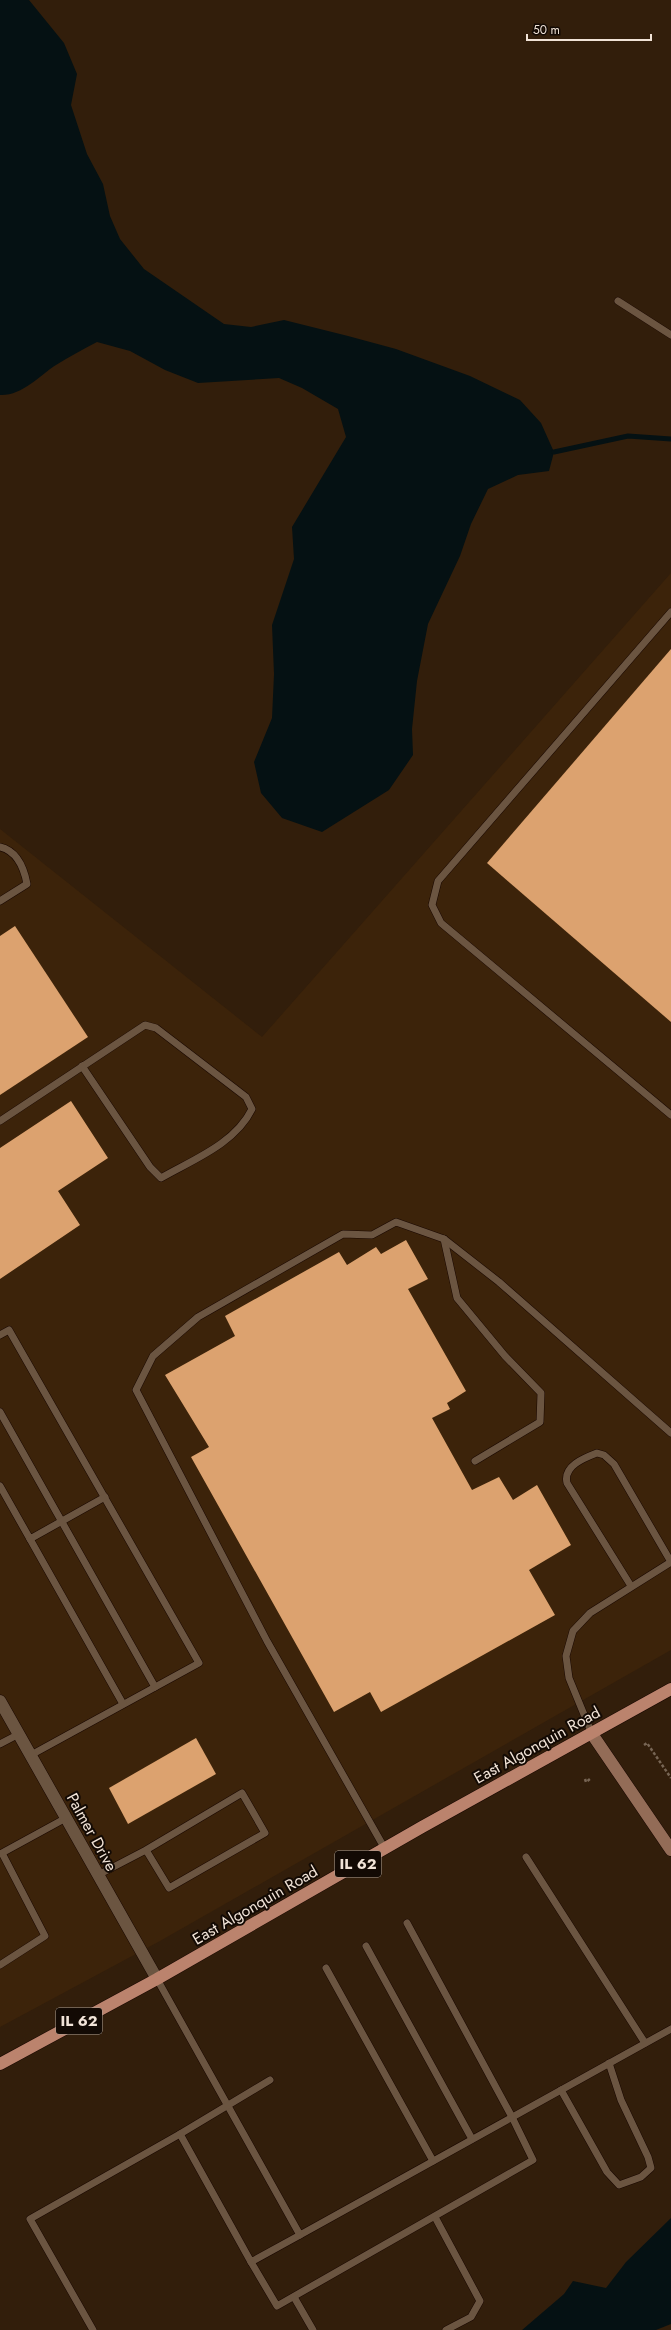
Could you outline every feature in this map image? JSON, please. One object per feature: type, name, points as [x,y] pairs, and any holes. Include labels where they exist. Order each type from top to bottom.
[{"type":"main road","name":"East Algonquin Road","points":[[0,2064],[157,1979],[671,1689]]},
{"type":"main road","points":[[592,1734],[671,1850]]},
{"type":"street","name":"Palmer Drive","points":[[0,1700],[157,1979]]},
{"type":"lane","points":[[618,301],[671,335]]},
{"type":"lane","points":[[671,612],[438,881],[432,905],[441,922],[671,1115]]},
{"type":"lane","points":[[0,847],[10,850],[24,870],[27,884],[0,901]]},
{"type":"lane","points":[[0,1121],[82,1066],[145,1025],[156,1028],[246,1097],[252,1109],[246,1122],[228,1139],[161,1178],[150,1167],[82,1066]]},
{"type":"lane","points":[[385,1849],[267,1641],[136,1390],[153,1356],[198,1317],[343,1234],[372,1235],[396,1222],[444,1239],[499,1282],[671,1433]]},
{"type":"lane","points":[[444,1239],[457,1298],[505,1356],[541,1393],[540,1422],[475,1461]]},
{"type":"lane","points":[[0,1335],[9,1330],[199,1663],[31,1755]]},
{"type":"lane","points":[[0,1412],[155,1687]]},
{"type":"lane","points":[[592,1734],[569,1678],[566,1656],[573,1631],[590,1613],[630,1586],[671,1562],[614,1464],[604,1455],[597,1453],[586,1457],[568,1470],[565,1476],[567,1483],[630,1586]]},
{"type":"lane","points":[[0,1486],[123,1704]]},
{"type":"lane","points":[[30,1540],[105,1497]]},
{"type":"lane","points":[[0,1744],[19,1734]]},
{"type":"lane","points":[[98,1875],[146,1850],[242,1793],[265,1833],[169,1888],[146,1850]]},
{"type":"lane","points":[[0,1965],[44,1936],[1,1851],[66,1818]]},
{"type":"lane","points":[[526,1857],[645,2043]]},
{"type":"lane","points":[[180,2134],[277,2306],[533,2160],[512,2117],[407,1922]]},
{"type":"lane","points":[[366,1946],[472,2139]]},
{"type":"lane","points":[[326,1968],[433,2161]]},
{"type":"lane","points":[[157,1979],[300,2235]]},
{"type":"lane","points":[[251,2262],[671,2029]]},
{"type":"lane","points":[[561,2090],[607,2172],[619,2185],[641,2177],[651,2168],[621,2100],[609,2063]]},
{"type":"lane","points":[[93,2330],[30,2219],[180,2134],[270,2080]]},
{"type":"lane","points":[[435,2217],[480,2301],[471,2317],[446,2330]]},
{"type":"lane","points":[[294,2297],[313,2330]]},
{"type":"path","points":[[644,1745],[647,1743],[671,1778]]},
{"type":"path","points":[[585,1779],[586,1782],[590,1780]]},
{"type":"shaded area","points":[[0,0],[29,0],[64,43],[77,74],[71,105],[87,154],[103,184],[110,216],[120,239],[144,269],[224,324],[251,327],[284,320],[396,349],[470,376],[520,400],[541,423],[554,452],[549,471],[518,475],[488,489],[471,524],[460,556],[428,624],[417,681],[412,729],[413,755],[389,790],[322,832],[282,818],[261,793],[254,762],[272,718],[274,674],[272,625],[294,559],[292,527],[346,437],[338,409],[302,388],[279,378],[198,383],[165,370],[130,351],[97,342],[56,365],[23,389],[0,395]]},
{"type":"shaded area","points":[[671,573],[671,1650],[160,1941],[0,2027],[0,829],[262,1037]]},
{"type":"shaded area","points":[[671,2218],[671,2324],[656,2330],[522,2330],[564,2294],[573,2281],[606,2288],[626,2262]]},
{"type":"building","points":[[671,649],[671,1022],[487,863]]},
{"type":"building","points":[[15,926],[88,1037],[0,1095],[0,936]]},
{"type":"building","points":[[71,1101],[108,1158],[58,1191],[80,1225],[0,1279],[0,1148]]},
{"type":"building","points":[[406,1240],[428,1279],[408,1289],[466,1391],[447,1403],[450,1409],[432,1418],[472,1490],[499,1477],[513,1500],[537,1485],[571,1545],[529,1570],[555,1615],[381,1712],[370,1692],[334,1712],[191,1457],[209,1447],[165,1375],[235,1336],[225,1316],[339,1252],[347,1265],[376,1247],[381,1254]]},
{"type":"building","points":[[196,1738],[216,1774],[128,1824],[109,1788]]},
{"type":"waterway","points":[[554,452],[628,436],[671,439]]}]
